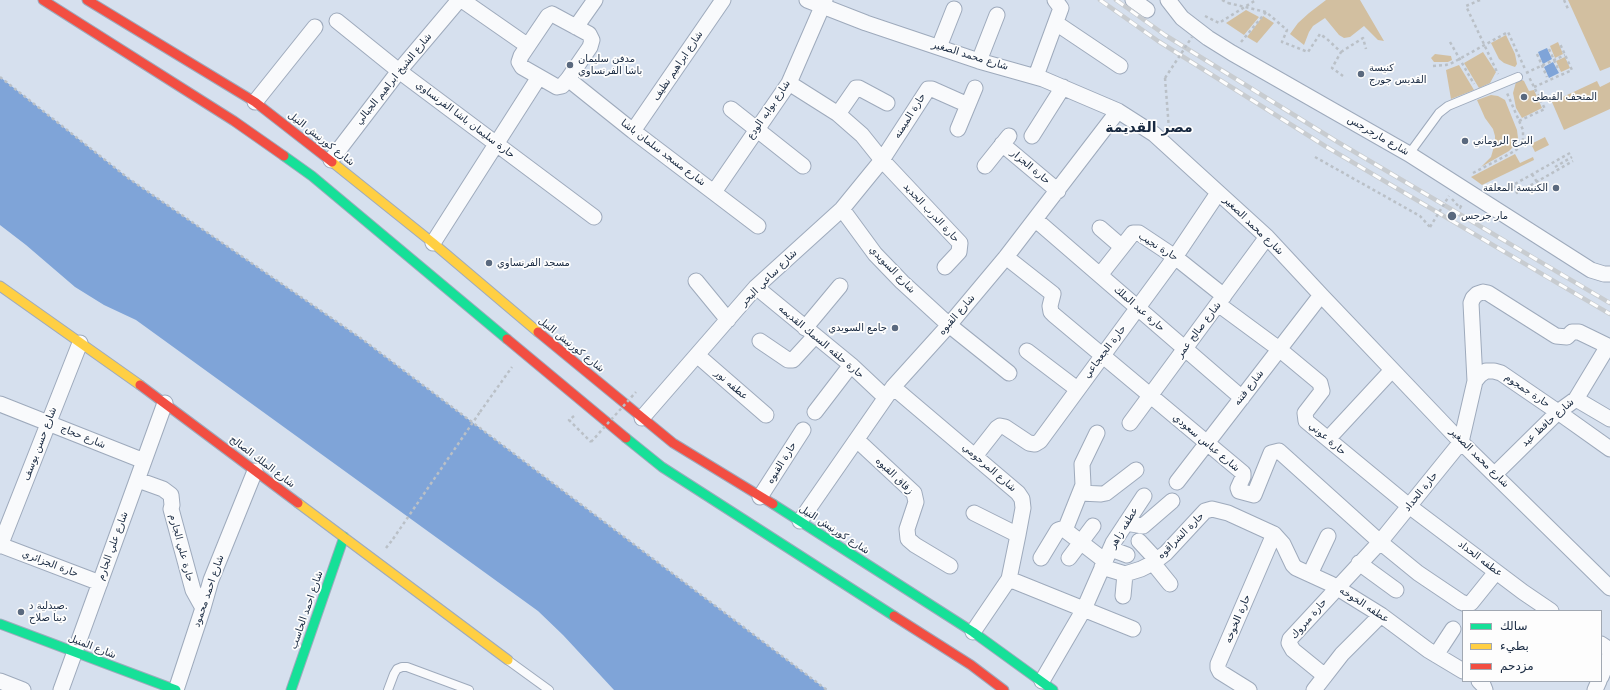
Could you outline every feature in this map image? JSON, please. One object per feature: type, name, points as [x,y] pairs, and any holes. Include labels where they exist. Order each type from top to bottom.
[{"type":"main road","points":[[43,0],[234,121],[312,176],[662,467],[796,551],[972,665],[1004,690]]},
{"type":"main road","name":"شارع كورنيش النيل","points":[[87,0],[255,102],[331,160],[433,243],[488,291],[642,418],[673,442],[800,521],[973,632],[1048,686]]},
{"type":"main road","name":"شارع الملك الصالح","points":[[0,286],[165,403],[508,660]]},
{"type":"main road","name":"شارع احمد الحاسب","points":[[291,690],[344,537]]},
{"type":"main road","name":"شارع المنيل","points":[[0,624],[176,690]]},
{"type":"street","points":[[461,0],[528,46]]},
{"type":"street","name":"شارع الشيخ ابراهيم الجبالي","points":[[331,160],[399,70],[461,0]]},
{"type":"street","points":[[576,27],[595,0]]},
{"type":"street","name":"شارع ابراهيم نظيف","points":[[633,131],[723,0]]},
{"type":"street","name":"شارع محمد الصغير","points":[[807,0],[824,3],[939,47],[1036,76],[1118,111],[1154,134],[1267,237],[1462,442],[1610,588]]},
{"type":"street","points":[[1133,0],[1147,10]]},
{"type":"street","name":"شارع مارجرجس","points":[[1168,0],[1182,18],[1208,38],[1409,154],[1591,270],[1604,274],[1610,274]]},
{"type":"street","name":"شارع بوابه الودع","points":[[714,192],[789,83],[824,3]]},
{"type":"street","points":[[1036,76],[1056,23],[1058,4]]},
{"type":"street","points":[[939,47],[954,9]]},
{"type":"street","points":[[550,15],[556,15],[589,34],[592,40],[591,44],[568,79],[562,86],[557,88],[520,64],[520,59],[528,46],[550,15]]},
{"type":"street","points":[[979,60],[998,15]]},
{"type":"street","name":"حارة سليمان باشا الفرنساوي","points":[[337,21],[399,70],[594,217]]},
{"type":"street","points":[[1056,23],[1120,66]]},
{"type":"street","points":[[255,102],[315,27]]},
{"type":"street","points":[[433,243],[496,142],[539,77]]},
{"type":"street","name":"شارع مسجد سلمان باشا","points":[[568,79],[633,131],[758,226]]},
{"type":"street","name":"حارة الدرب الجديد","points":[[789,83],[838,114],[862,135],[882,160],[960,243],[959,252],[945,267]]},
{"type":"street","points":[[1032,136],[1063,87]]},
{"type":"street","points":[[838,114],[856,88],[859,88],[887,103]]},
{"type":"street","points":[[958,129],[975,88]]},
{"type":"street","name":"حارة الميمنه","points":[[882,160],[928,89],[932,89],[968,105]]},
{"type":"street","points":[[731,109],[804,166]]},
{"type":"street","name":"شارع القبوه","points":[[800,521],[889,392],[949,325],[1006,257],[1036,220],[1118,111]]},
{"type":"street","name":"حارة الجزار","points":[[985,166],[1005,140],[1058,191]]},
{"type":"street","name":"شارع ساعي البحر","points":[[642,418],[756,287],[842,209],[882,160]]},
{"type":"street","name":"حارة الجعجاعي","points":[[975,456],[1000,426],[1005,427],[1029,443],[1034,444],[1040,441],[1175,257],[1218,193]]},
{"type":"street","name":"شارع السويدي","points":[[842,209],[875,254],[902,282],[949,325],[1009,373]]},
{"type":"street","name":"حارة عبد الملك","points":[[1036,220],[1242,398]]},
{"type":"street","points":[[1100,228],[1122,247]]},
{"type":"street","name":"حارة نجيب","points":[[1100,275],[1133,233],[1139,233],[1175,257],[1221,300]]},
{"type":"street","name":"شارع صالح عمر","points":[[1130,423],[1267,237]]},
{"type":"street","name":"شارع عباس سعودي","points":[[1006,257],[1051,292],[1053,296],[1050,306],[1051,312],[1101,356],[1243,473],[1238,490],[1253,496],[1271,453],[1279,451],[1380,542],[1418,574],[1466,604],[1471,603],[1496,572]]},
{"type":"street","points":[[696,281],[728,320]]},
{"type":"street","points":[[760,341],[788,360],[793,360],[840,286]]},
{"type":"street","name":"حارة حلقه السمك القديمه","points":[[756,287],[851,365],[889,392]]},
{"type":"street","points":[[1462,442],[1475,381],[1471,303],[1477,294],[1483,292],[1488,293],[1556,336],[1566,337],[1572,332],[1579,332],[1609,347]]},
{"type":"street","name":"شارع فتنه","points":[[1177,482],[1321,295]]},
{"type":"street","name":"حارة عوني","points":[[1221,300],[1322,386],[1322,391],[1306,410],[1304,416],[1306,421],[1409,506]]},
{"type":"street","name":"شارع حسن يوسف","points":[[0,545],[80,342]]},
{"type":"street","name":"شارع حافظ عيد","points":[[1495,474],[1558,412],[1576,399],[1609,347]]},
{"type":"street","points":[[1027,351],[1077,389]]},
{"type":"street","name":"عطفه نور","points":[[697,356],[766,415]]},
{"type":"street","points":[[815,412],[851,365]]},
{"type":"street","points":[[1328,439],[1392,370]]},
{"type":"street","name":"حارة جمجوم","points":[[1475,381],[1486,371],[1501,373],[1610,449]]},
{"type":"street","name":"شارع المرحومي","points":[[889,392],[975,456],[1018,493],[1022,500],[1023,508],[1009,579],[973,632]]},
{"type":"street","points":[[1576,399],[1610,419]]},
{"type":"street","name":"شارع علي الجارم","points":[[61,690],[165,403]]},
{"type":"street","name":"شارع حجاج","points":[[0,404],[144,461]]},
{"type":"street","name":"حارة القبوه","points":[[760,497],[803,430]]},
{"type":"street","points":[[1066,530],[1083,485],[1082,464],[1098,433]]},
{"type":"street","name":"زقاق القبوه","points":[[857,440],[914,493],[916,502],[907,529],[908,538],[915,545],[950,566]]},
{"type":"street","name":"حارة الحداد","points":[[1380,542],[1462,442]]},
{"type":"street","points":[[1080,493],[1106,493],[1136,470]]},
{"type":"street","name":"شارع احمد محمود","points":[[176,690],[211,580],[255,471]]},
{"type":"street","name":"حارة علي الجارم","points":[[138,480],[163,489],[170,495],[172,500],[171,510],[193,590],[203,608]]},
{"type":"street","name":"عطفه زاهر","points":[[1106,559],[1126,523],[1144,496]]},
{"type":"street","points":[[1126,523],[1143,526],[1172,501]]},
{"type":"street","name":"عطفه الحداد","points":[[1409,506],[1496,572],[1550,610]]},
{"type":"street","name":"حارة الشراقوه","points":[[1125,574],[1153,562],[1166,553],[1205,511],[1212,509],[1228,513],[1274,534]]},
{"type":"street","points":[[974,513],[1018,535]]},
{"type":"street","points":[[1069,558],[1093,526]]},
{"type":"street","points":[[1041,558],[1058,530],[1066,530],[1080,542],[1106,559],[1125,574],[1123,596]]},
{"type":"street","name":"عطفه الخوخه","points":[[1274,534],[1283,544],[1293,565],[1296,568],[1337,587],[1381,615],[1436,655],[1462,670]]},
{"type":"street","name":"حارة الخوخه","points":[[1249,690],[1220,672],[1218,664],[1274,534]]},
{"type":"street","points":[[1310,574],[1328,536]]},
{"type":"street","points":[[1139,541],[1152,555],[1153,562],[1170,584]]},
{"type":"street","name":"حارة مبروك","points":[[1325,676],[1293,650],[1289,643],[1292,636],[1380,542]]},
{"type":"street","name":"حارة الجزائري","points":[[0,545],[100,583]]},
{"type":"street","points":[[1106,559],[1127,555]]},
{"type":"street","points":[[1048,686],[1106,559]]},
{"type":"street","points":[[1359,563],[1396,590]]},
{"type":"street","points":[[1009,579],[1133,629]]},
{"type":"street","points":[[1314,690],[1342,654],[1381,615]]},
{"type":"street","points":[[1436,655],[1453,628]]},
{"type":"street","points":[[1602,675],[1610,655]]},
{"type":"street","points":[[0,681],[23,690]]},
{"type":"lane","points":[[1409,154],[1439,113],[1448,106],[1518,77]]},
{"type":"lane","points":[[508,660],[549,690]]},
{"type":"lane","points":[[388,690],[397,669],[402,666],[469,690]]},
{"type":"path","points":[[1222,0],[1228,3],[1266,12],[1287,30],[1282,42],[1308,52],[1320,34],[1341,52]]},
{"type":"path","points":[[1210,19],[1220,23],[1256,0]]},
{"type":"path","points":[[1473,173],[1518,148],[1523,140],[1523,134],[1519,121],[1466,6],[1480,0]]},
{"type":"path","points":[[1564,0],[1569,10]]},
{"type":"path","points":[[1242,40],[1266,12]]},
{"type":"path","points":[[1433,66],[1446,65],[1460,60],[1508,32],[1544,109],[1519,121]]},
{"type":"path","points":[[1169,116],[1165,78],[1192,37]]},
{"type":"path","points":[[1342,76],[1332,68],[1341,52],[1363,38],[1366,49]]},
{"type":"path","points":[[1450,42],[1479,93]]},
{"type":"path","points":[[1534,86],[1572,70],[1560,44]]},
{"type":"path","points":[[1549,49],[1559,71]]},
{"type":"path","points":[[1537,54],[1547,77]]},
{"type":"path","points":[[1533,70],[1565,55]]},
{"type":"path","points":[[0,77],[128,178],[362,340],[827,690]]},
{"type":"path","points":[[1570,153],[1513,185],[1514,189],[1517,193],[1574,161]]},
{"type":"path","points":[[1315,157],[1420,216],[1430,227],[1448,196],[1460,208]]},
{"type":"path","points":[[1555,167],[1572,157]]},
{"type":"path","points":[[1553,163],[1557,170]]},
{"type":"path","points":[[1532,174],[1537,182]]},
{"type":"path","points":[[392,539],[522,352]]},
{"type":"path","points":[[569,420],[591,442],[636,392]]},
{"type":"shaded area","points":[[1326,0],[1360,0],[1384,41],[1378,40],[1364,26],[1350,37],[1344,38],[1339,35],[1325,18],[1313,26],[1304,45],[1290,34],[1298,23]]},
{"type":"shaded area","points":[[1568,0],[1610,0],[1610,67],[1600,71]]},
{"type":"shaded area","points":[[1246,10],[1259,17],[1244,35],[1226,23]]},
{"type":"shaded area","points":[[1263,16],[1274,23],[1257,43],[1247,37]]},
{"type":"shaded area","points":[[1506,35],[1515,54],[1517,64],[1515,67],[1504,63],[1499,59],[1491,43]]},
{"type":"shaded area","points":[[1558,42],[1563,54],[1555,58],[1550,46]]},
{"type":"shaded area","points":[[1483,52],[1496,72],[1490,83],[1479,88],[1464,63]]},
{"type":"shaded area","points":[[1435,54],[1451,56],[1452,60],[1448,62],[1434,62],[1431,58]]},
{"type":"shaded area","points":[[1565,57],[1570,68],[1561,72],[1556,61]]},
{"type":"shaded area","points":[[1459,65],[1474,90],[1451,99],[1446,70]]},
{"type":"shaded area","points":[[1520,79],[1524,81],[1529,91],[1534,90],[1542,108],[1522,118],[1516,108],[1513,93],[1516,82]]},
{"type":"shaded area","points":[[1597,81],[1600,87],[1610,82],[1610,109],[1564,130],[1552,102]]},
{"type":"shaded area","points":[[1491,95],[1498,96],[1505,100],[1517,130],[1518,138],[1517,143],[1509,151],[1481,167],[1491,157],[1495,143],[1495,136],[1493,129],[1485,118],[1477,100]]},
{"type":"shaded area","points":[[1545,137],[1549,145],[1535,152],[1531,144]]},
{"type":"shaded area","points":[[1515,154],[1520,163],[1533,157],[1534,160],[1482,185],[1471,177]]},
{"type":"water","points":[[1547,48],[1552,59],[1543,64],[1538,52]]},
{"type":"water","points":[[1553,62],[1559,73],[1549,78],[1544,67]]},
{"type":"water","points":[[0,77],[128,178],[362,339],[827,690],[614,690],[563,635],[538,611],[136,320],[104,305],[75,287],[0,225]]},
{"type":"railway","points":[[1100,0],[1158,41],[1325,146],[1610,314]]},
{"type":"railway","points":[[1116,0],[1165,35],[1336,141],[1610,303]]},
{"type":"traffic: fast","points":[[284,156],[312,176],[507,339]]},
{"type":"traffic: fast","points":[[626,438],[662,467],[894,616]]},
{"type":"traffic: fast","points":[[773,504],[973,632],[1053,690]]},
{"type":"traffic: fast","points":[[291,690],[344,537]]},
{"type":"traffic: fast","points":[[0,624],[176,690]]},
{"type":"traffic: slow","points":[[332,162],[433,243],[538,332]]},
{"type":"traffic: slow","points":[[0,286],[140,385]]},
{"type":"traffic: slow","points":[[298,503],[508,660]]},
{"type":"traffic: jam","points":[[43,0],[234,121],[284,156]]},
{"type":"traffic: jam","points":[[87,0],[255,102],[332,162]]},
{"type":"traffic: jam","points":[[538,332],[673,443],[773,504]]},
{"type":"traffic: jam","points":[[507,339],[626,438]]},
{"type":"traffic: jam","points":[[140,385],[298,503]]},
{"type":"traffic: jam","points":[[894,616],[971,665],[1004,690]]},
{"type":"place","name":"مدفن سليمان باشا الفرنساوي","points":[[570,65]]},
{"type":"place","name":"كنيسة القديس جورج","points":[[1361,74]]},
{"type":"place","name":"المتحف القبطى","points":[[1524,97]]},
{"type":"place","name":"البرج الروماني","points":[[1465,141]]},
{"type":"place","name":"الكنيسة المعلقة","points":[[1556,188]]},
{"type":"place","name":"مار جرجس","points":[[1452,216]]},
{"type":"place","name":"مسجد الفرنساوي","points":[[489,263]]},
{"type":"place","name":"جامع السويدي","points":[[895,328]]},
{"type":"place","name":"صيدلية د. دينا صلاح","points":[[21,612]]},
{"type":"district","name":"مصر القديمة","points":[[1149,128]]}]
